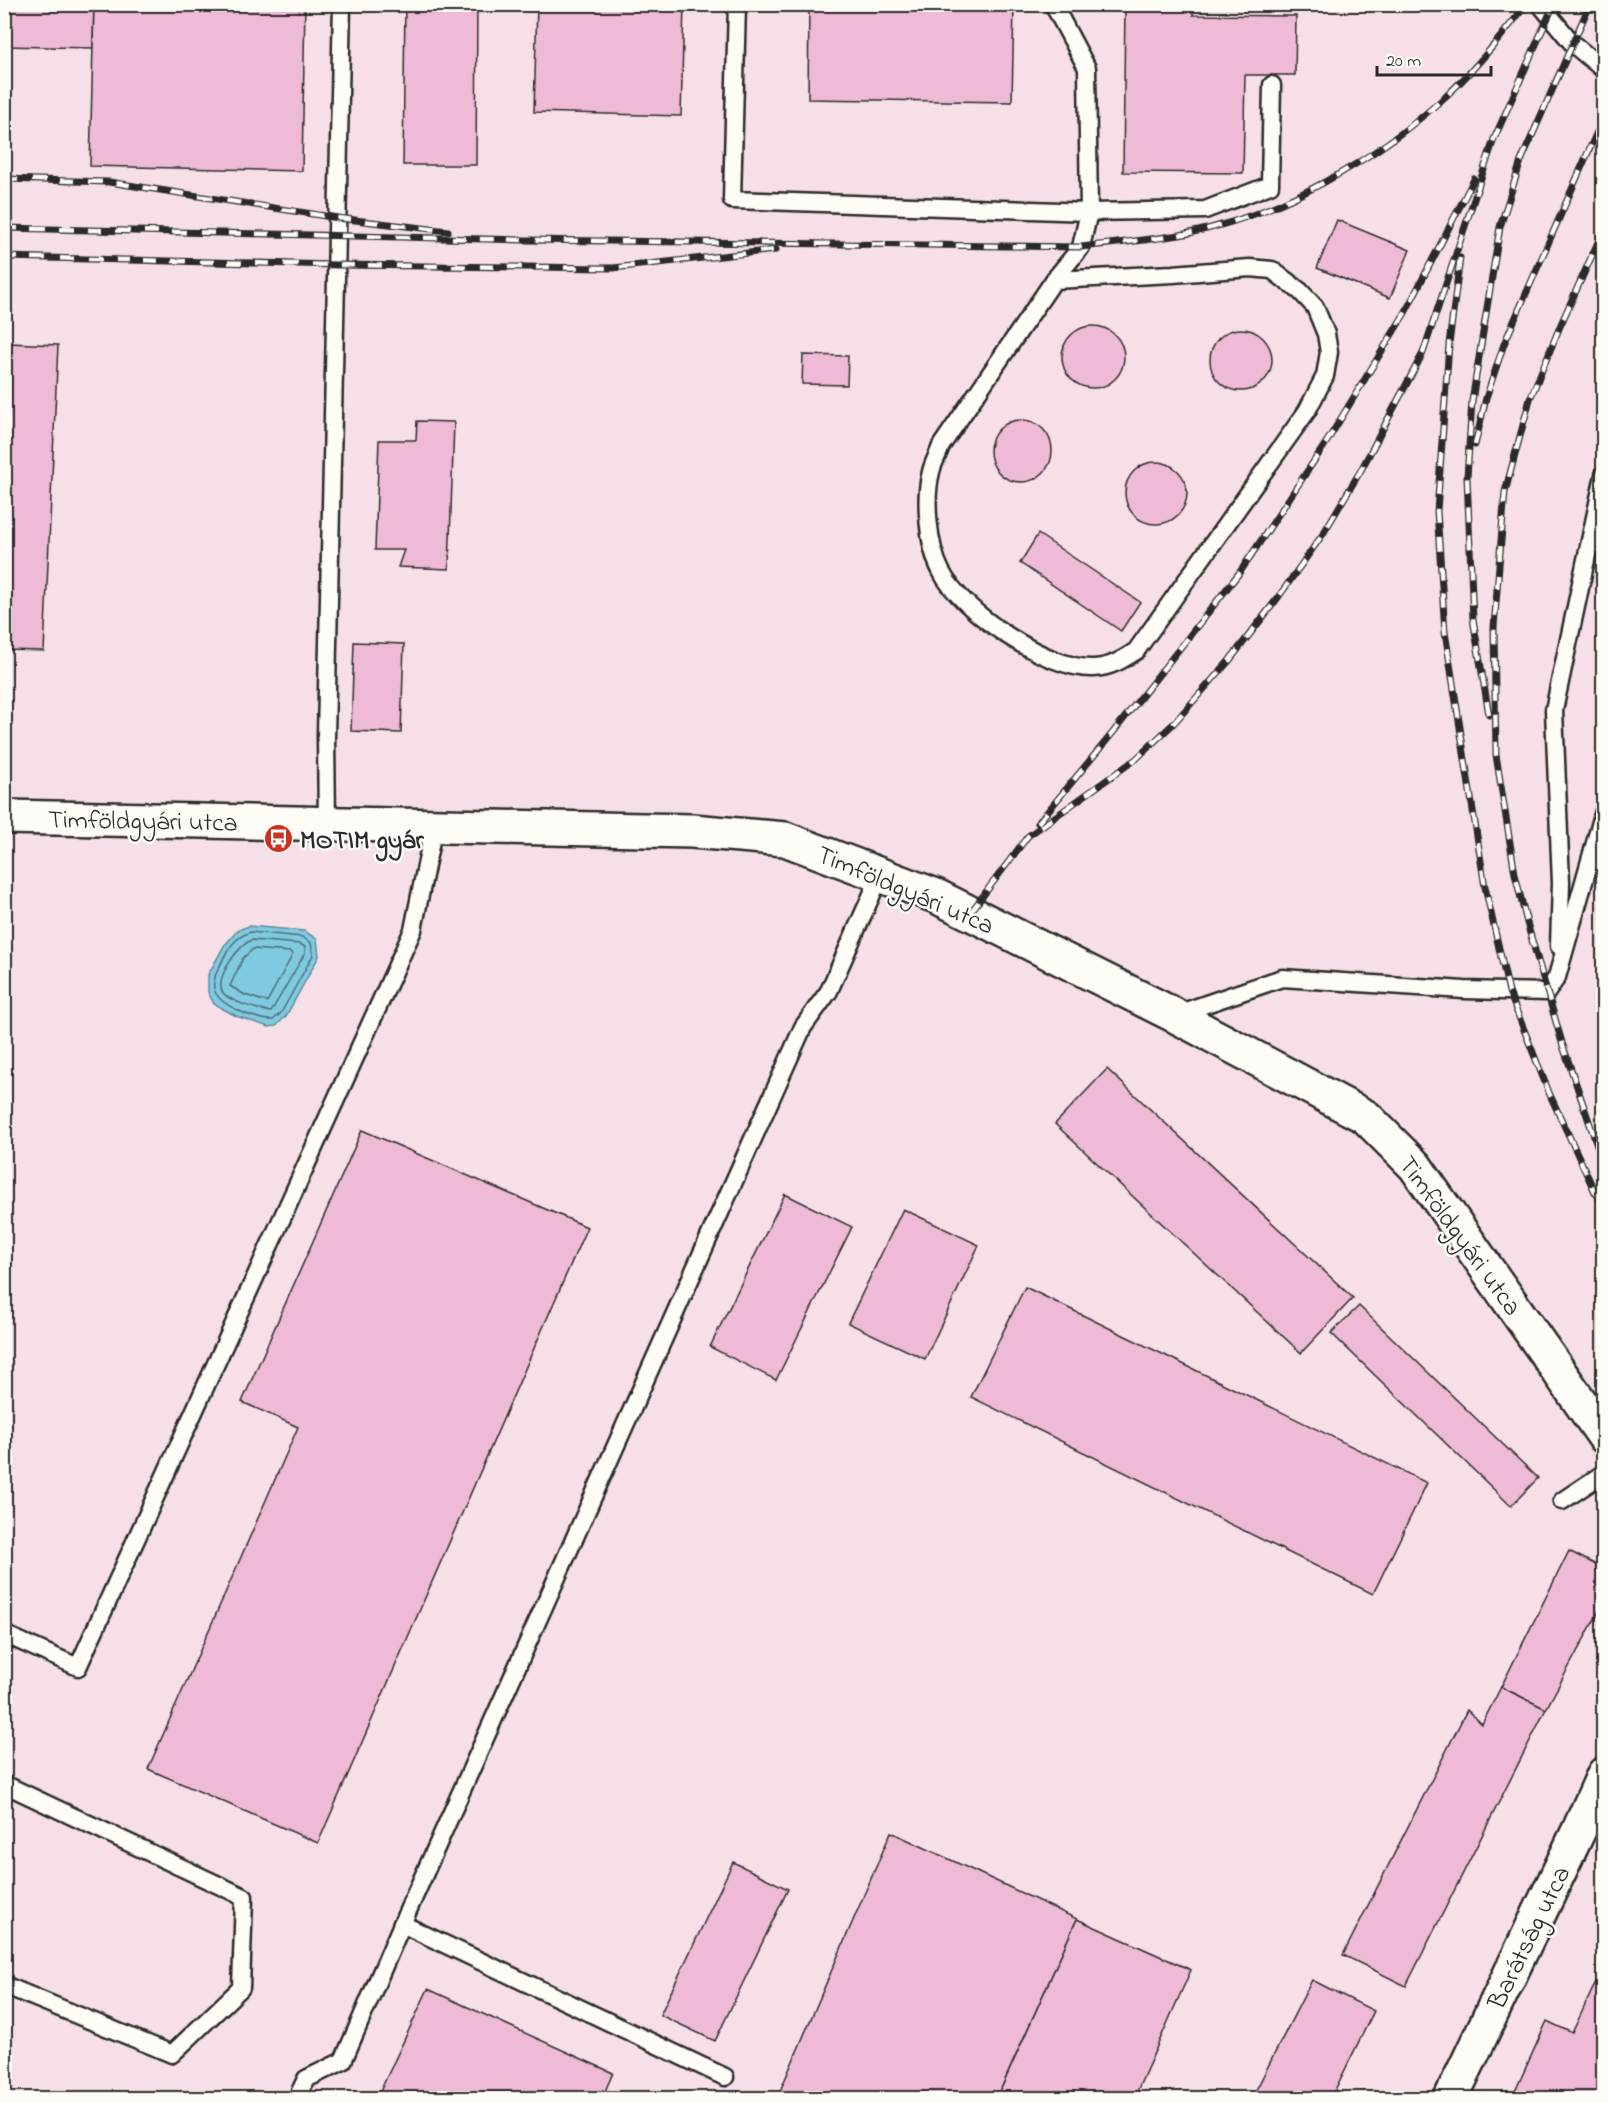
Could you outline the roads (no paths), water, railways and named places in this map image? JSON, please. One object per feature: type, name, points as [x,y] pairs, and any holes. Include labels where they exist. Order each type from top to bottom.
[{"type":"street","name":"Timföldgyári utca","points":[[4,817],[692,831],[785,839],[880,873],[936,896],[1173,1015],[1366,1117],[1415,1166],[1604,1436]]},
{"type":"street","name":"Barátság utca","points":[[1450,2098],[1604,1774]]},
{"type":"lane","points":[[327,824],[326,736],[342,4]]},
{"type":"lane","points":[[737,4],[732,200],[1089,212],[1205,210],[1270,185],[1272,85]]},
{"type":"lane","points":[[1053,4],[1087,68],[1089,212],[1081,247],[1054,280],[941,446],[931,473],[928,513],[931,546],[941,571],[955,594],[991,626],[1027,646],[1072,666],[1094,668],[1116,664],[1136,651],[1307,411],[1325,376],[1329,352],[1326,334],[1315,307],[1300,291],[1272,270],[1250,268],[1054,280]]},
{"type":"lane","points":[[1540,4],[1573,44],[1604,70]]},
{"type":"lane","points":[[1557,976],[1561,883],[1554,710],[1604,476]]},
{"type":"lane","points":[[1173,1015],[1282,978],[1547,992],[1557,976],[1604,811]]},
{"type":"lane","points":[[4,1634],[78,1667],[413,930],[434,826]]},
{"type":"lane","points":[[297,2098],[306,2079],[343,2061],[402,1924],[804,1027],[829,991],[880,873]]},
{"type":"lane","points":[[1562,1501],[1604,1473]]},
{"type":"lane","points":[[4,1784],[244,1897],[241,1988],[172,2054],[4,1985]]},
{"type":"lane","points":[[402,1924],[725,2077]]},
{"type":"water","points":[[249,926],[304,931],[317,939],[319,956],[286,1016],[276,1026],[269,1027],[236,1016],[214,1004],[208,992],[208,975],[224,946],[238,930]]},
{"type":"railway","points":[[4,228],[526,240],[1081,247],[1172,236],[1256,214],[1324,182],[1388,143],[1445,97],[1478,64],[1527,4]]},
{"type":"railway","points":[[970,913],[1028,836],[1136,759],[1173,724],[1229,661],[1323,534],[1361,470],[1423,353],[1494,139],[1554,4]]},
{"type":"railway","points":[[1489,715],[1473,619],[1467,477],[1472,401],[1500,227],[1521,161],[1590,4]]},
{"type":"railway","points":[[1475,445],[1486,398],[1504,344],[1604,116]]},
{"type":"railway","points":[[4,179],[109,182],[338,218],[448,231]]},
{"type":"railway","points":[[1038,823],[1240,572],[1326,443],[1405,313],[1474,179]]},
{"type":"railway","points":[[1604,229],[1530,399],[1505,492],[1494,627],[1496,755],[1515,874],[1563,1046],[1604,1165]]},
{"type":"railway","points":[[4,257],[337,265],[613,268],[776,250]]},
{"type":"railway","points":[[1460,258],[1449,344],[1437,511],[1445,632],[1485,887],[1509,992],[1550,1095],[1595,1192],[1604,1205]]},
{"type":"place","name":"MOTIM gyár","points":[[279,839]]}]
